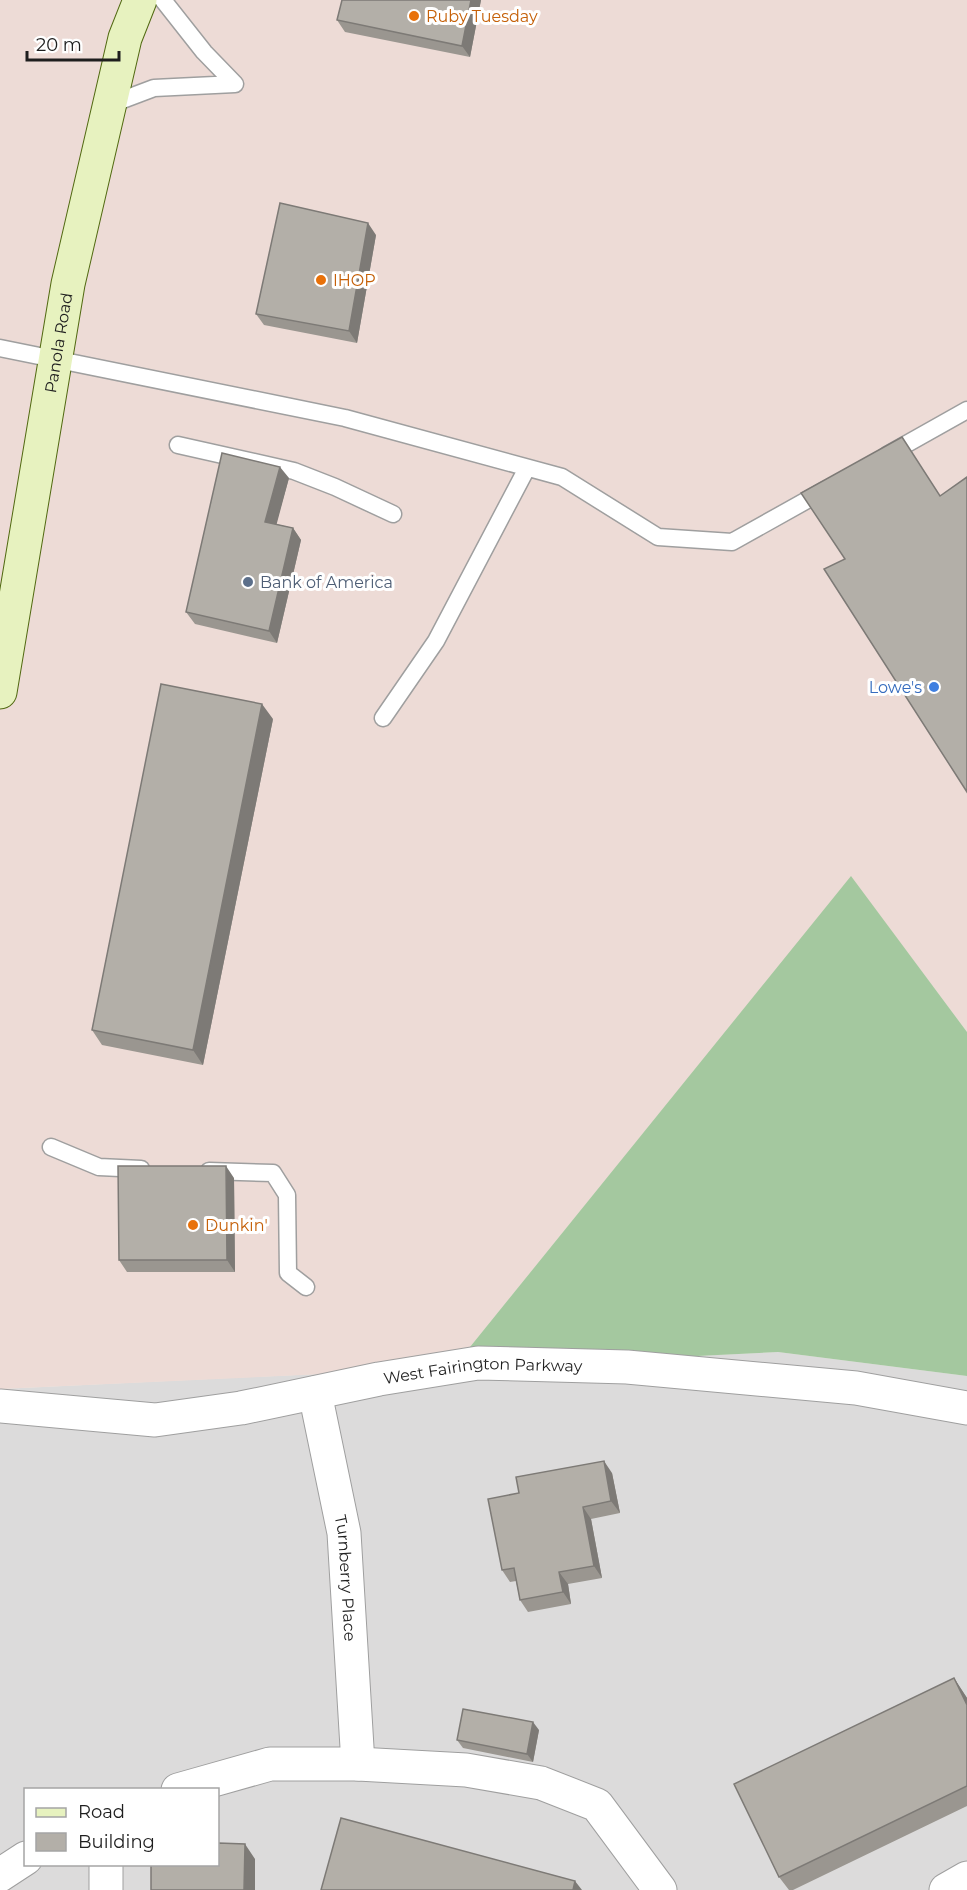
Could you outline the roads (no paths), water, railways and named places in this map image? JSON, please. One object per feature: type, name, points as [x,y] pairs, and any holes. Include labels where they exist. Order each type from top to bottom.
[{"type":"main road","name":"Panola Road","points":[[0,692],[68,284],[125,38],[140,0]]},
{"type":"street","name":"West Fairington Parkway","points":[[0,1406],[154,1420],[241,1408],[379,1379],[478,1364],[627,1366],[856,1388],[967,1408]]},
{"type":"street","name":"Turnberry Place","points":[[315,1393],[344,1533],[358,1764]]},
{"type":"street","points":[[185,1788],[270,1764],[358,1764],[477,1772],[541,1783],[597,1805],[660,1890]]},
{"type":"street","points":[[0,1875],[24,1859]]},
{"type":"street","points":[[106,1866],[106,1890]]},
{"type":"street","points":[[946,1890],[967,1878]]},
{"type":"lane","points":[[109,105],[154,88],[235,84],[204,52],[163,0]]},
{"type":"lane","points":[[0,348],[345,418],[562,477],[658,537],[732,542],[843,480]]},
{"type":"lane","points":[[874,462],[967,410]]},
{"type":"lane","points":[[178,445],[294,471],[393,514]]},
{"type":"lane","points":[[383,718],[436,641],[527,468]]},
{"type":"lane","points":[[51,1147],[99,1167],[157,1169]]},
{"type":"lane","points":[[192,1170],[273,1173],[287,1195],[288,1273],[306,1287]]},
{"type":"place","name":"Ruby Tuesday","points":[[414,16]]},
{"type":"place","name":"IHOP","points":[[321,280]]},
{"type":"place","name":"Bank of America","points":[[248,582]]},
{"type":"place","name":"Lowe's","points":[[934,687]]},
{"type":"place","name":"Dunkin'","points":[[193,1225]]}]
